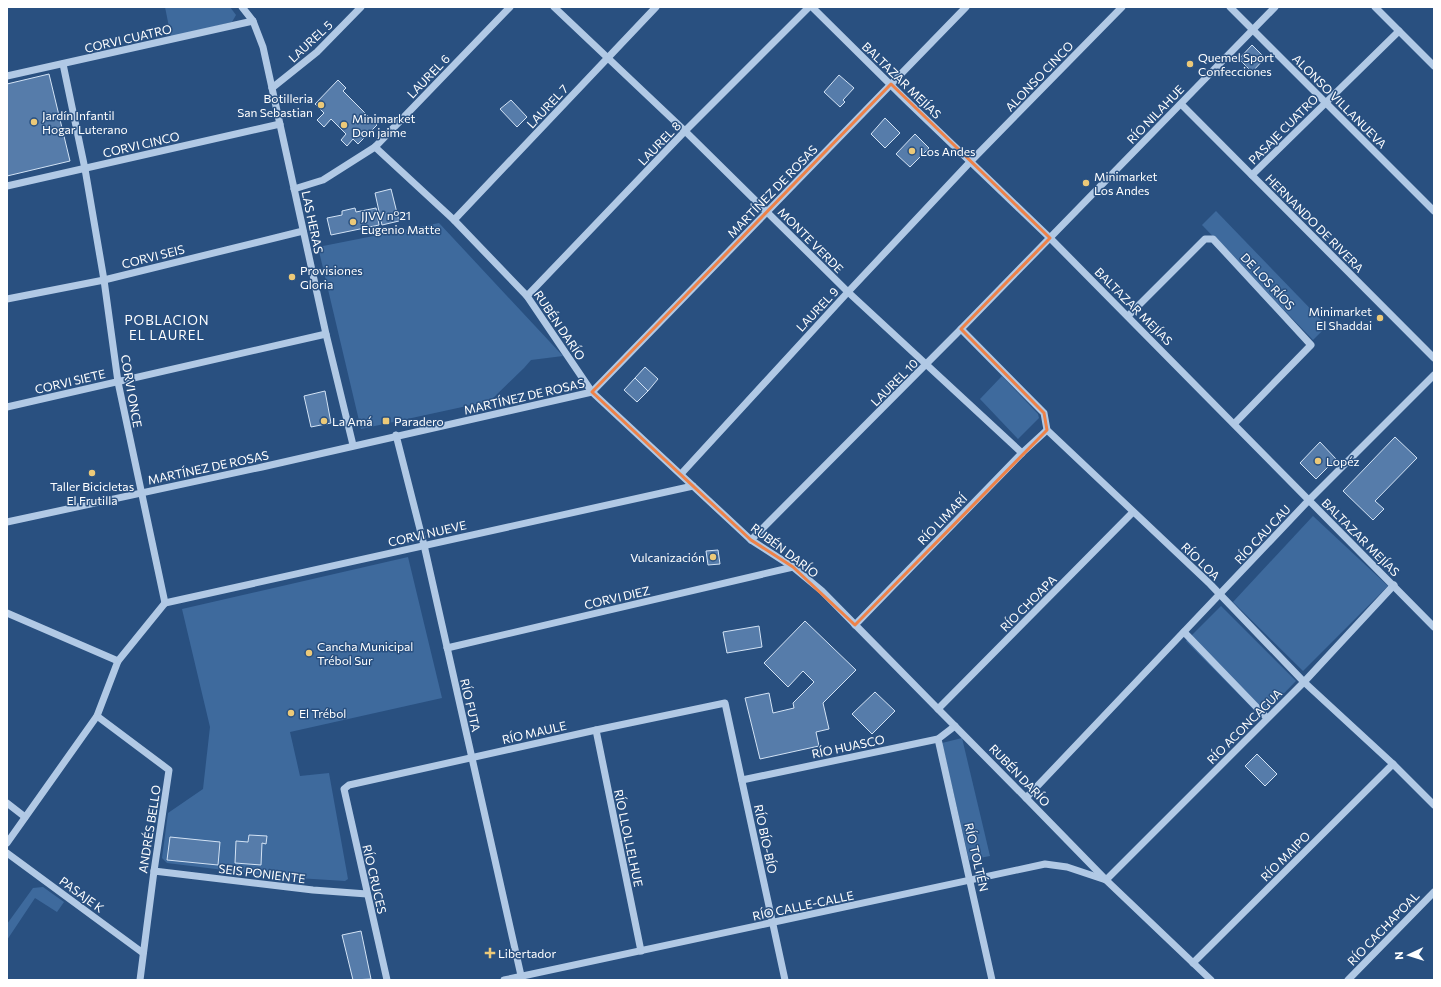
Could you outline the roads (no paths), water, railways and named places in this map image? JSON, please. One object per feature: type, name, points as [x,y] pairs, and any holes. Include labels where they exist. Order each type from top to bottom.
[{"type":"street","name":"LAS HERAS","points":[[242,7],[253,21],[263,47],[326,334],[354,445]]},
{"type":"street","name":"LAUREL 5","points":[[272,88],[317,52],[361,7]]},
{"type":"street","name":"LAUREL 6","points":[[294,188],[323,180],[374,147],[510,7]]},
{"type":"street","name":"MONTE VERDE","points":[[554,7],[685,131],[848,292],[1022,453]]},
{"type":"street","name":"LAUREL 7","points":[[454,220],[656,7]]},
{"type":"street","name":"LAUREL 8","points":[[528,296],[685,131],[809,7]]},
{"type":"street","name":"BALTAZAR MEJÍAS","points":[[812,7],[1050,238],[1434,627]]},
{"type":"street","name":"MARTÍNEZ DE ROSAS","points":[[7,522],[262,467],[592,392],[966,7]]},
{"type":"street","name":"ALONSO CINCO","points":[[971,161],[1122,7]]},
{"type":"street","name":"ALONSO VILLANUEVA","points":[[1230,7],[1434,211]]},
{"type":"street","name":"RÍO NILAHUE","points":[[1050,238],[1276,7]]},
{"type":"street","points":[[1375,7],[1434,66]]},
{"type":"street","name":"CORVI CUATRO","points":[[7,76],[253,21]]},
{"type":"street","name":"PASAJE CUATRO","points":[[1252,175],[1399,31]]},
{"type":"street","name":"CORVI ONCE","points":[[64,64],[104,280],[118,382],[165,603]]},
{"type":"street","name":"HERNANDO DE RIVERA","points":[[1181,104],[1434,358]]},
{"type":"street","name":"CORVI CINCO","points":[[7,186],[280,124]]},
{"type":"street","name":"RUBÉN DARÍO","points":[[374,147],[454,220],[528,296],[592,392],[752,540],[793,567],[822,591],[1106,880],[1211,980]]},
{"type":"street","name":"LAUREL 9","points":[[681,474],[971,161]]},
{"type":"street","name":"CORVI SEIS","points":[[7,299],[104,280],[303,231]]},
{"type":"street","name":"LAUREL 10","points":[[752,540],[1050,238]]},
{"type":"street","name":"DE LOS RÍOS","points":[[1128,316],[1205,239],[1213,239],[1311,345],[1234,423]]},
{"type":"street","name":"RÍO LOA","points":[[961,329],[1044,413],[1048,430],[1210,584],[1304,682],[1393,764],[1434,805]]},
{"type":"street","name":"CORVI SIETE","points":[[7,406],[326,334]]},
{"type":"street","name":"RÍO CAU CAU","points":[[1026,798],[1310,500],[1434,375]]},
{"type":"street","name":"RÍO LIMARÍ","points":[[855,625],[1022,453],[1048,430]]},
{"type":"street","name":"RÍO FUTA","points":[[396,436],[424,545],[521,978]]},
{"type":"street","name":"CORVI NUEVE","points":[[165,603],[693,486]]},
{"type":"street","name":"RÍO CHOAPA","points":[[938,710],[1133,512]]},
{"type":"street","name":"CORVI DIEZ","points":[[446,648],[793,567]]},
{"type":"street","name":"RÍO ACONCAGUA","points":[[1106,880],[1304,682],[1394,585]]},
{"type":"street","points":[[7,843],[97,716],[118,661],[165,603]]},
{"type":"street","points":[[7,613],[118,661]]},
{"type":"street","points":[[1184,632],[1267,718]]},
{"type":"street","name":"RÍO MAULE","points":[[349,785],[725,703]]},
{"type":"street","name":"RÍO BÍO-BÍO","points":[[725,703],[785,980]]},
{"type":"street","name":"ANDRÉS BELLO","points":[[97,716],[169,770],[140,980]]},
{"type":"street","name":"RÍO HUASCO","points":[[742,780],[938,739],[955,726]]},
{"type":"street","name":"RÍO LLOLLELHUE","points":[[596,730],[641,951]]},
{"type":"street","name":"RÍO TOLTÉN","points":[[938,739],[971,880],[992,980]]},
{"type":"street","name":"RÍO MAIPO","points":[[1193,963],[1393,764]]},
{"type":"street","name":"RÍO CRUCES","points":[[349,785],[344,789],[387,980]]},
{"type":"street","points":[[7,803],[25,817]]},
{"type":"street","name":"PASAJE K","points":[[7,853],[144,953]]},
{"type":"street","name":"RÍO CALLE-CALLE","points":[[504,980],[521,978],[772,922],[1045,864],[1067,867],[1106,880]]},
{"type":"street","name":"SEIS PONIENTE","points":[[154,871],[306,889],[367,894]]},
{"type":"street","name":"RÍO CACHAPOAL","points":[[1348,980],[1434,892]]},
{"type":"place","name":"Quemel Sport Confecciones","points":[[1190,64]]},
{"type":"place","name":"Botilleria San Sebastian","points":[[321,105]]},
{"type":"place","name":"Jardín Infantil Hogar Luterano","points":[[34,122]]},
{"type":"place","name":"Minimarket Don jaime","points":[[344,125]]},
{"type":"place","name":"Los Andes","points":[[912,151]]},
{"type":"place","name":"Minimarket Los Andes","points":[[1086,183]]},
{"type":"place","name":"JJVV n°21 Eugenio Matte","points":[[353,222]]},
{"type":"place","name":"Provisiones Gloria","points":[[292,277]]},
{"type":"place","name":"Minimarket El Shaddai","points":[[1380,318]]},
{"type":"place","name":"La Amá","points":[[324,421]]},
{"type":"place","name":"Paradero","points":[[386,421]]},
{"type":"place","name":"Lopéz","points":[[1318,461]]},
{"type":"place","name":"Taller Bicicletas El Frutilla","points":[[92,473]]},
{"type":"place","name":"Vulcanización","points":[[713,557]]},
{"type":"place","name":"Cancha Municipal Trébol Sur","points":[[309,653]]},
{"type":"place","name":"El Trébol","points":[[291,713]]},
{"type":"place","name":"Libertador","points":[[490,953]]},
{"type":"district","name":"POBLACION EL LAUREL","points":[[167,328]]}]
